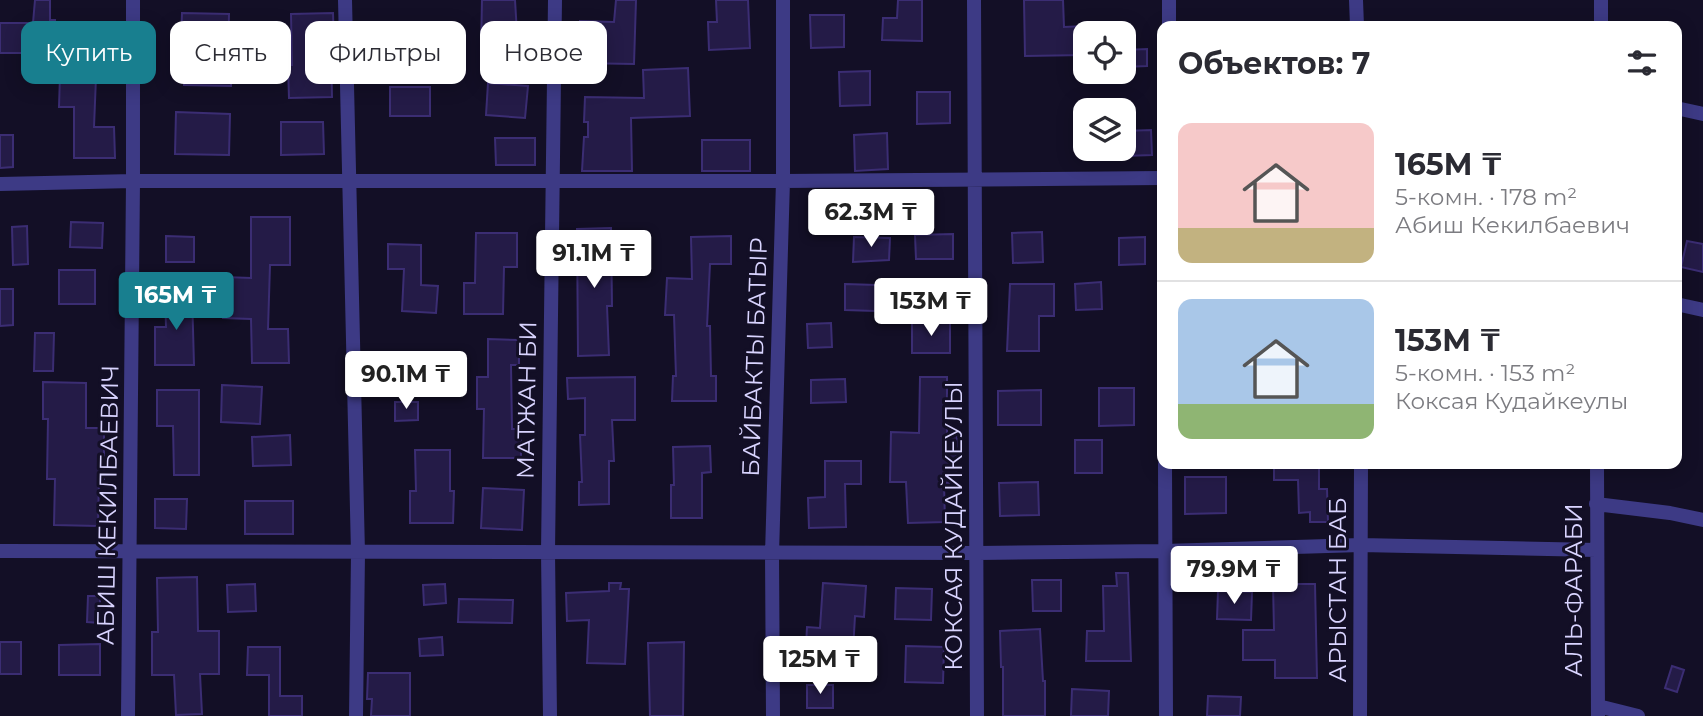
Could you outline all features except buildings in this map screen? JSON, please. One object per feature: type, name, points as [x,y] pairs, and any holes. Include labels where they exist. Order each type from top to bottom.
[{"type":"street","name":"АБИШ КЕКИЛБАЕВИЧ","points":[[128,716],[134,181],[132,0]]},
{"type":"street","points":[[345,0],[358,553],[356,716]]},
{"type":"street","name":"МАТЖАН БИ","points":[[550,716],[548,552],[555,0]]},
{"type":"street","name":"БАЙБАКТЫ БАТЫР","points":[[772,716],[772,554],[783,181],[783,0]]},
{"type":"street","name":"КОКСАЯ КУДАЙКЕУЛЫ","points":[[974,0],[977,716]]},
{"type":"street","points":[[1169,0],[1169,21]]},
{"type":"street","points":[[1356,0],[1357,21]]},
{"type":"street","points":[[1601,0],[1601,21]]},
{"type":"street","points":[[1682,109],[1703,114]]},
{"type":"street","points":[[0,184],[134,181],[1157,178]]},
{"type":"street","points":[[1682,305],[1703,310]]},
{"type":"street","points":[[1166,469],[1166,716]]},
{"type":"street","name":"АРЫСТАН БАБ","points":[[1360,716],[1361,469]]},
{"type":"street","name":"АЛЬ-ФАРАБИ","points":[[1597,469],[1598,711]]},
{"type":"street","points":[[1596,503],[1703,520]]},
{"type":"street","points":[[0,551],[772,554],[1164,551],[1361,545],[1596,550]]},
{"type":"street","points":[[1598,711],[1638,716]]}]
